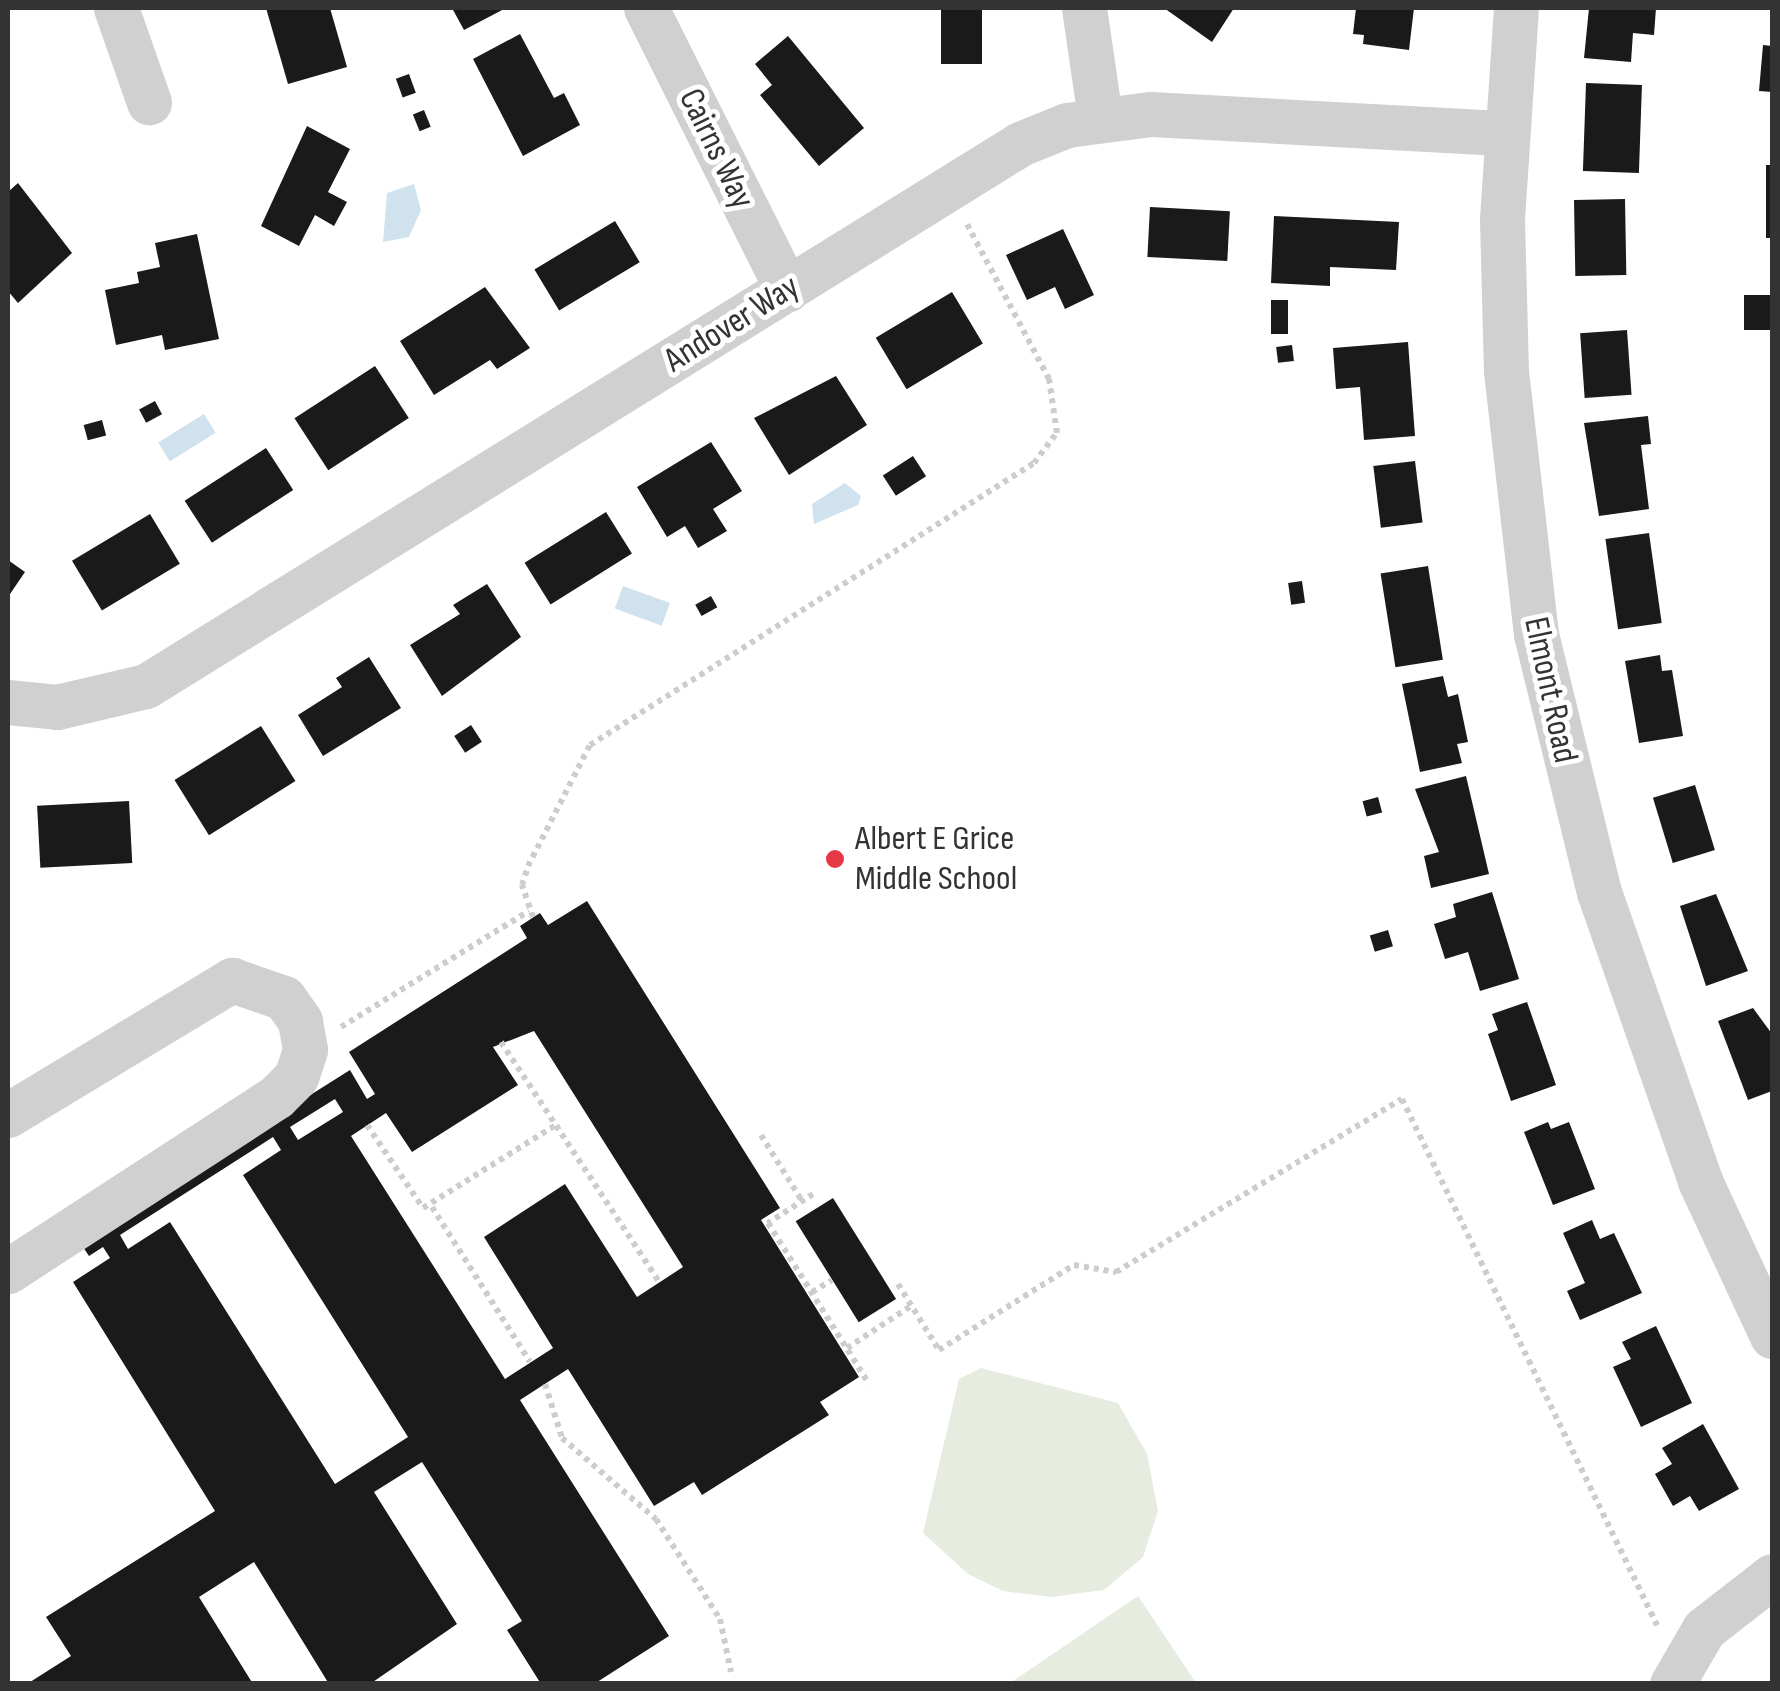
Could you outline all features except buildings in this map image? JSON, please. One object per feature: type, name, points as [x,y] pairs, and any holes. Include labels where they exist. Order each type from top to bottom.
[{"type":"street","points":[[116,8],[149,102]]},
{"type":"street","name":"Cairns Way","points":[[646,8],[786,290]]},
{"type":"street","points":[[1084,8],[1100,118]]},
{"type":"street","name":"Elmont Road","points":[[1516,8],[1505,133],[1506,371],[1515,484],[1559,746],[1599,892],[1700,1181],[1772,1336]]},
{"type":"street","name":"Andover Way","points":[[8,702],[57,707],[146,686],[1020,144],[1100,118],[1151,114],[1505,133]]},
{"type":"street","points":[[8,1116],[232,980],[284,998],[300,1021],[305,1050],[296,1077],[276,1097],[8,1270]]},
{"type":"street","points":[[1672,1684],[1704,1630],[1772,1576]]},
{"type":"path","points":[[334,1032],[531,914],[522,884],[528,866],[590,745],[1034,463],[1057,434],[1049,379],[946,190]]},
{"type":"path","points":[[501,1042],[559,1123],[659,1282]]},
{"type":"path","points":[[898,1284],[939,1350],[1074,1266],[1116,1272],[1402,1099],[1656,1626]]},
{"type":"path","points":[[367,1125],[417,1204],[432,1206],[559,1123]]},
{"type":"path","points":[[761,1135],[802,1202]]},
{"type":"path","points":[[813,1194],[768,1223],[869,1384]]},
{"type":"path","points":[[432,1206],[530,1362]]},
{"type":"path","points":[[812,1292],[832,1280]]},
{"type":"path","points":[[847,1348],[911,1306]]},
{"type":"path","points":[[545,1384],[562,1438],[656,1519],[720,1619],[731,1672]]},
{"type":"shaded area","points":[[981,1368],[1118,1403],[1147,1454],[1158,1511],[1143,1557],[1104,1590],[1051,1597],[1003,1591],[968,1574],[923,1533],[959,1379]]},
{"type":"shaded area","points":[[1138,1596],[1196,1683],[1010,1683]]},
{"type":"water","points":[[414,184],[421,210],[409,237],[383,242],[387,193]]},
{"type":"water","points":[[204,414],[216,433],[170,461],[158,443]]},
{"type":"water","points":[[845,483],[861,496],[858,505],[814,524],[812,504]]},
{"type":"water","points":[[623,586],[670,603],[662,626],[615,609]]},
{"type":"place","name":"Albert E Grice Middle School","points":[[835,859]]}]
